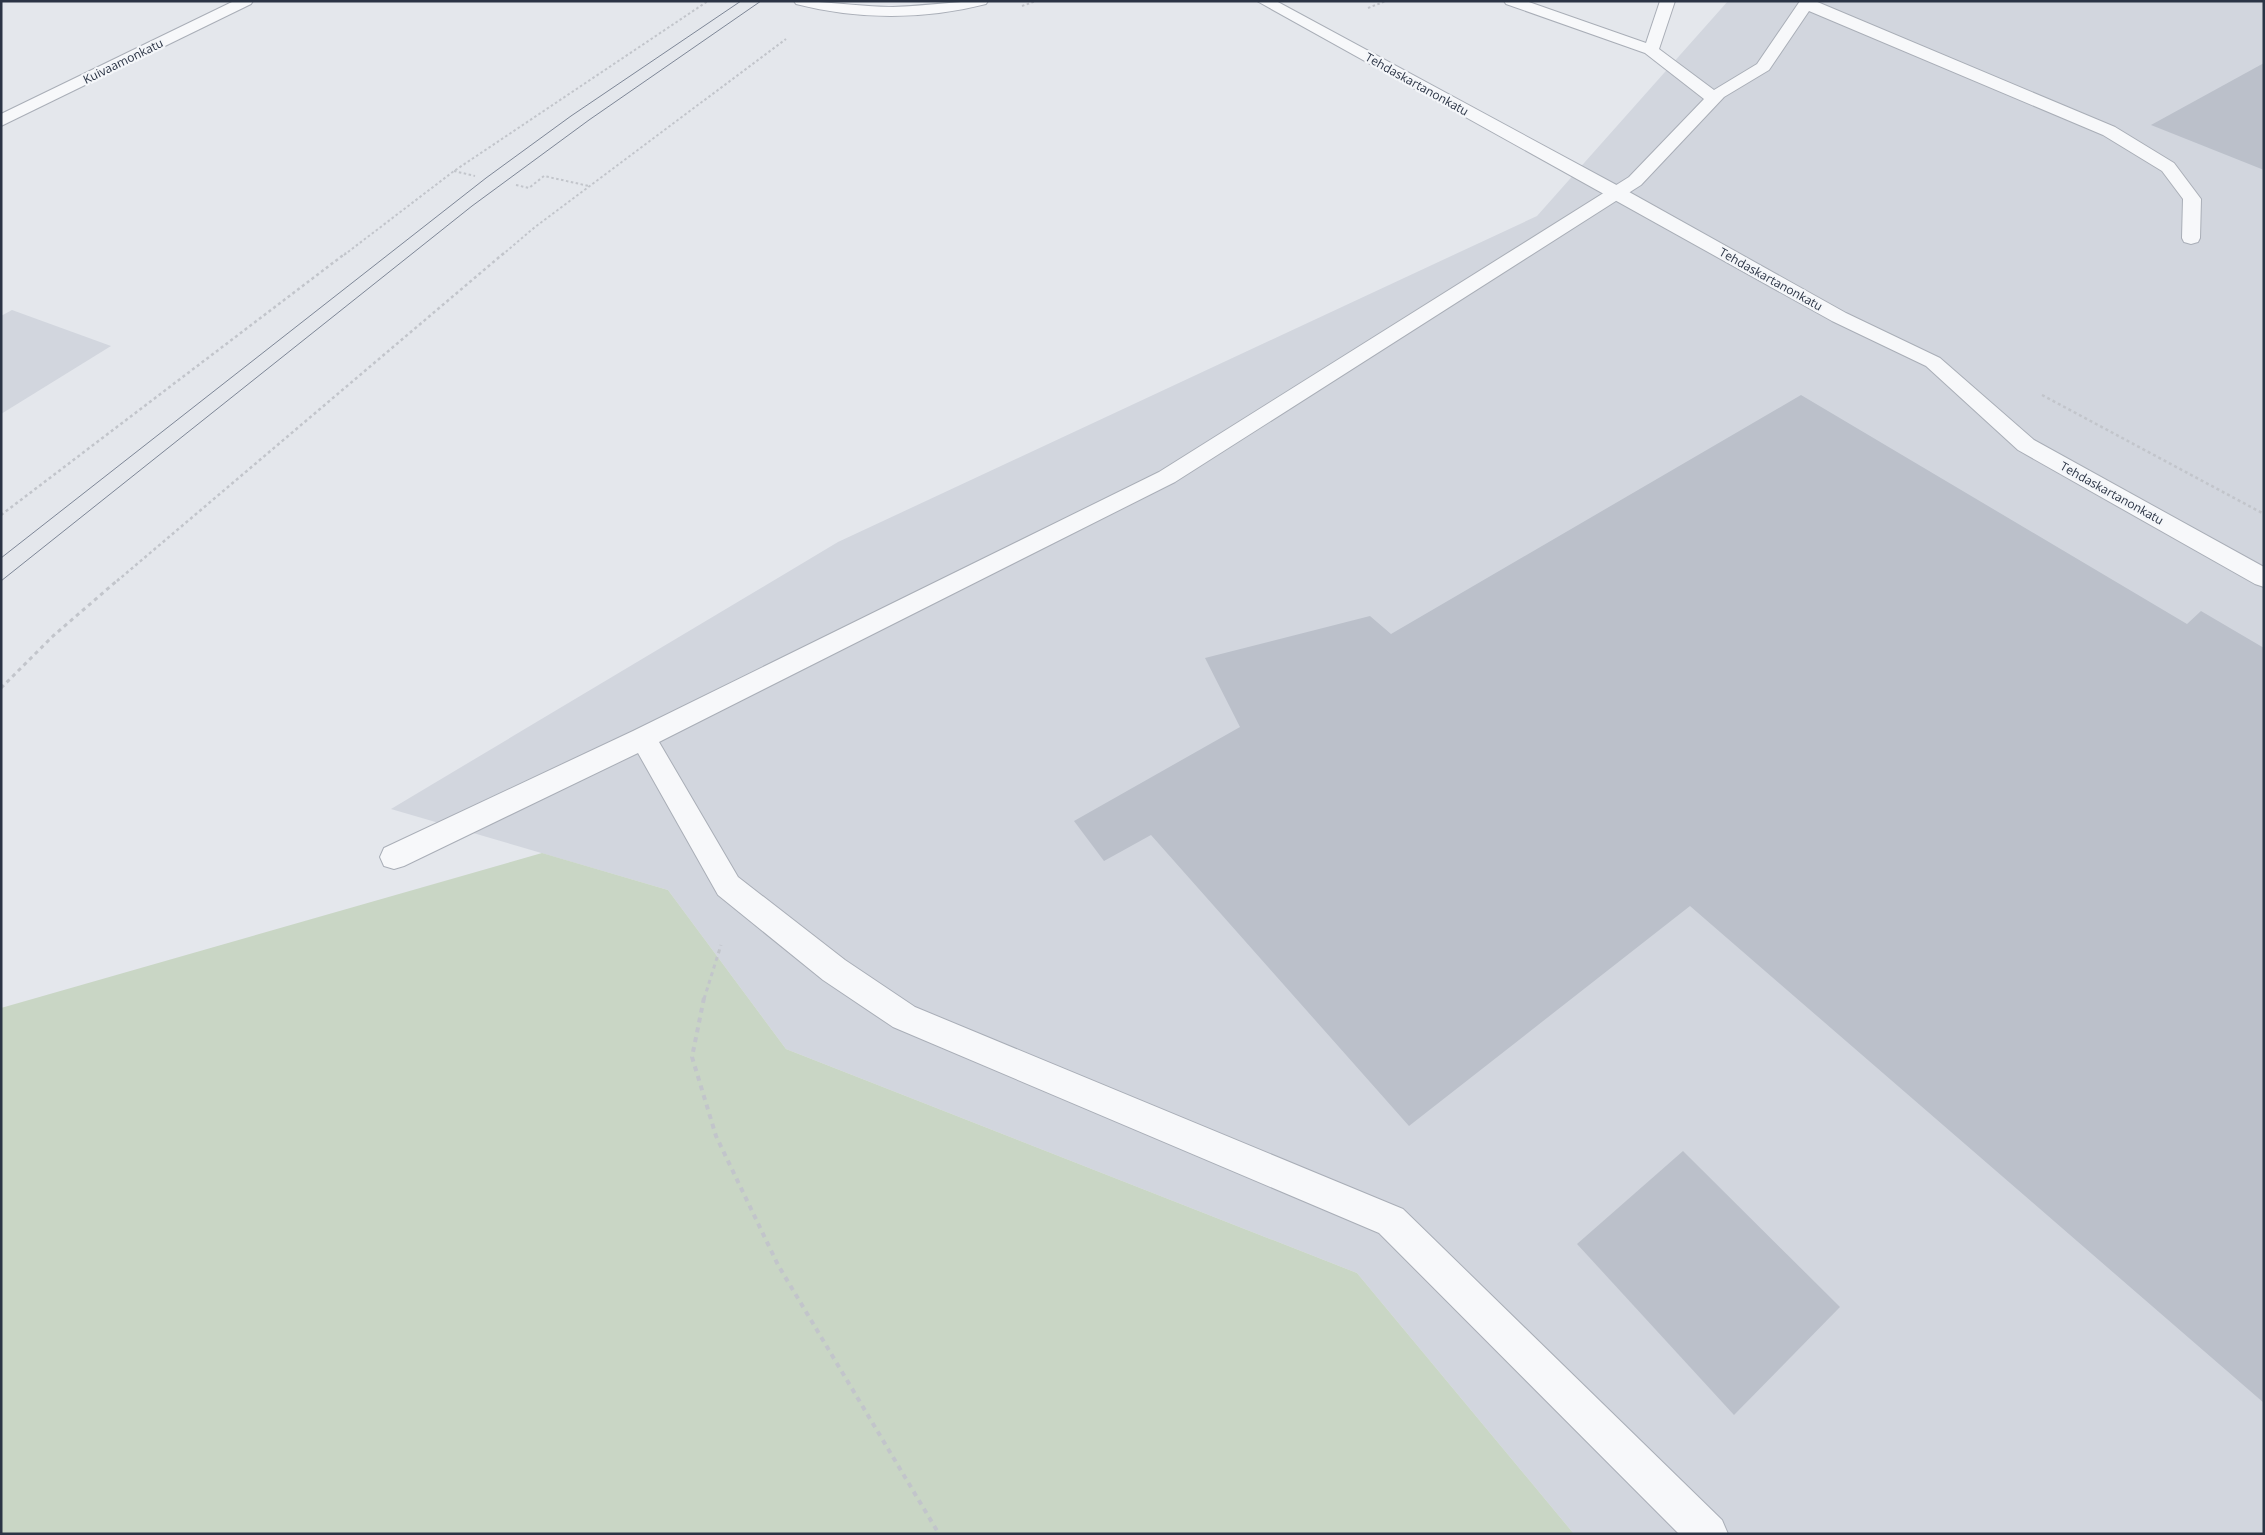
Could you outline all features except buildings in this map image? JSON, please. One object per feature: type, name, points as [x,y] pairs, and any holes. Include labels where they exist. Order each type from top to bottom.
[{"type":"street","name":"Kuivaamonkatu","points":[[1,122],[246,1]]},
{"type":"street","points":[[801,1],[852,10],[877,11],[940,8],[981,1]]},
{"type":"street","name":"Tehdaskartanonkatu","points":[[1264,1],[1616,192],[1839,317],[1933,362],[2026,445],[2264,578]]},
{"type":"street","points":[[1511,1],[1651,50],[1714,98]]},
{"type":"street","points":[[1651,50],[1668,1]]},
{"type":"street","points":[[394,857],[643,738],[1167,477],[1636,181],[1714,98],[1763,67],[1807,3],[2109,131],[2160,162],[2168,167],[2192,199],[2191,238]]},
{"type":"street","points":[[643,738],[728,886],[834,970],[904,1017],[1391,1221],[1708,1534]]},
{"type":"path","points":[[1,515],[454,171],[708,1]]},
{"type":"path","points":[[1,688],[53,636],[261,457],[535,227],[788,37]]},
{"type":"path","points":[[454,171],[475,176]]},
{"type":"path","points":[[516,185],[529,188],[544,176],[589,186]]},
{"type":"path","points":[[2037,392],[2264,514]]},
{"type":"path","points":[[728,886],[720,950],[703,1002],[692,1057],[716,1136],[778,1265],[939,1534]]},
{"type":"shaded area","points":[[1728,1],[2264,1],[2264,1534],[1574,1534],[1357,1273],[786,1049],[668,890],[391,809],[838,542],[1537,216]]},
{"type":"shaded area","points":[[12,310],[111,346],[1,414],[1,316]]},
{"type":"green space","points":[[542,853],[668,890],[786,1049],[1357,1273],[1574,1534],[1,1534],[1,1008]]},
{"type":"tram line","points":[[1,558],[486,178],[571,116],[741,1]]},
{"type":"tram line","points":[[1,581],[472,206],[589,120],[761,1]]}]
